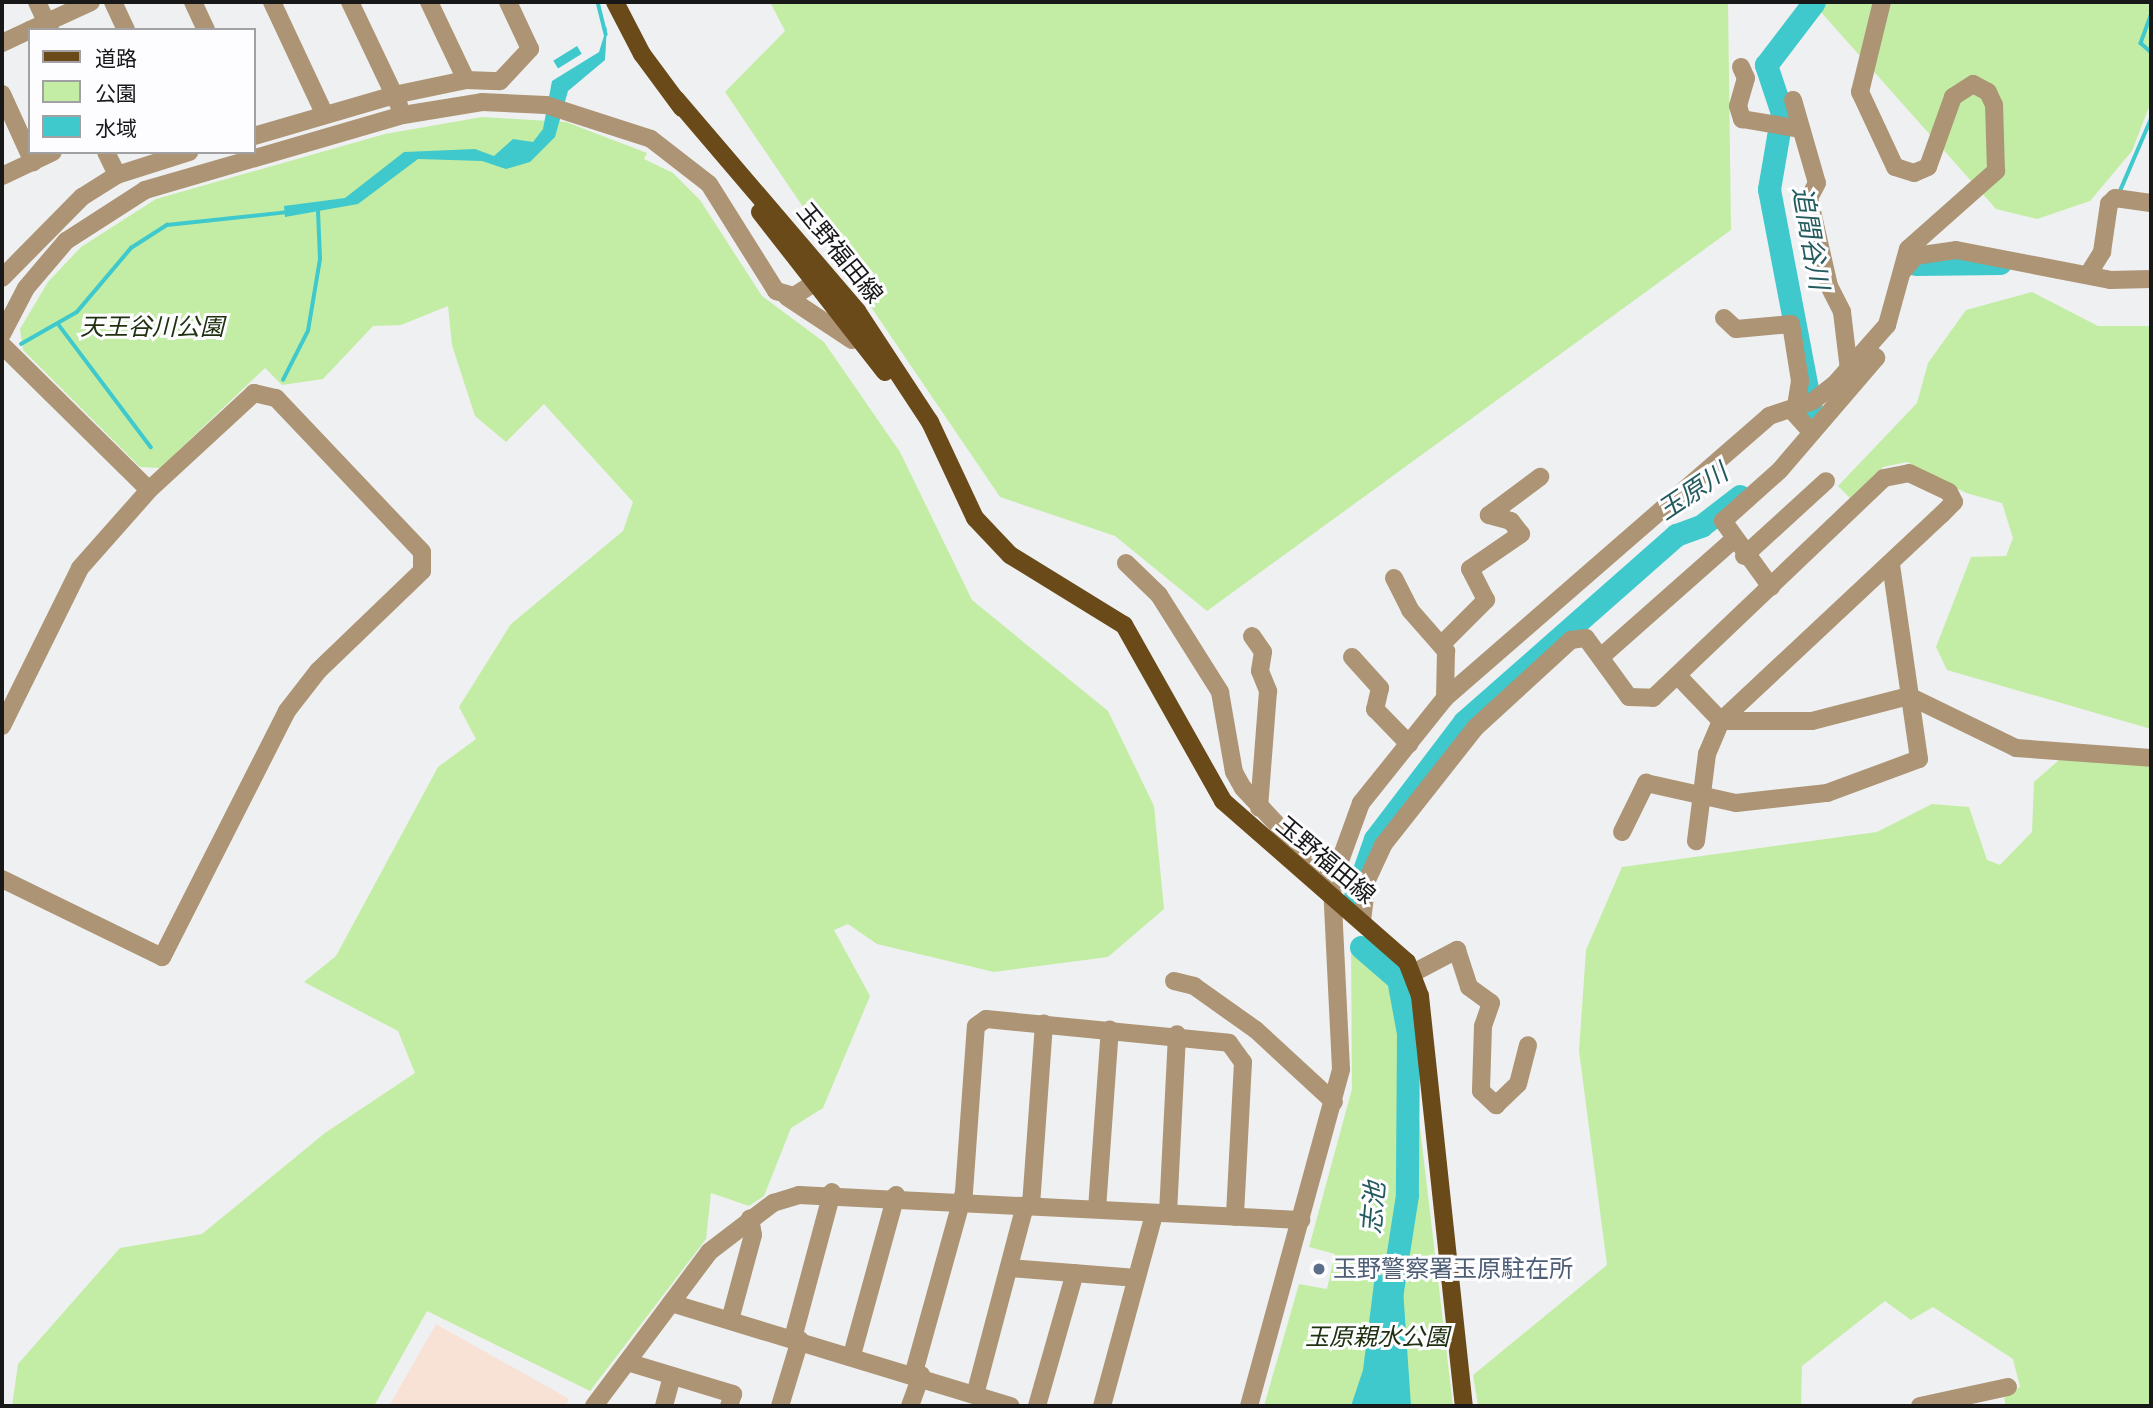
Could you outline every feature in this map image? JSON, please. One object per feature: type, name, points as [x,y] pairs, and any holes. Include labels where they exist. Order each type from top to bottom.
[{"type":"main road","name":"玉野福田線","points":[[615,2],[642,54],[822,278],[930,422],[975,518],[1010,555],[1124,625],[1210,783],[1244,824],[1332,891],[1413,973]]},
{"type":"main road","name":"玉野福田線","points":[[822,278],[943,453]]},
{"type":"main road","points":[[1413,973],[1464,1406]]},
{"type":"street","points":[[37,2],[39,28],[90,2]]},
{"type":"street","points":[[113,2],[125,28]]},
{"type":"street","points":[[193,2],[205,28]]},
{"type":"street","points":[[272,2],[324,113]]},
{"type":"street","points":[[351,2],[403,115]]},
{"type":"street","points":[[429,2],[466,80]]},
{"type":"street","points":[[498,102],[500,80],[530,49],[508,2]]},
{"type":"street","points":[[1771,587],[1732,541],[1723,521],[1808,429],[1871,354],[1887,325],[1908,249],[1945,211],[1989,183],[1999,146],[1988,92],[1966,84],[1954,97],[1928,166],[1914,173],[1895,167],[1860,92],[1882,2]]},
{"type":"street","points":[[2,43],[28,32]]},
{"type":"street","points":[[1741,67],[1746,78],[1738,106],[1742,119],[1788,124]]},
{"type":"street","points":[[256,134],[394,95],[466,80],[500,80]]},
{"type":"street","points":[[2,94],[28,151]]},
{"type":"street","points":[[1793,100],[1788,124],[1817,183],[1809,198],[1829,285],[1842,312],[1849,378]]},
{"type":"street","points":[[2,334],[45,263],[93,218],[145,190],[192,175],[280,155],[403,115],[498,102],[555,107],[620,124],[691,165],[728,207],[767,279],[787,297],[839,326],[893,383]]},
{"type":"street","points":[[29,154],[33,162]]},
{"type":"street","points":[[2,176],[49,154]]},
{"type":"street","points":[[107,154],[117,175]]},
{"type":"street","points":[[4,268],[58,216],[117,175],[182,154]]},
{"type":"street","points":[[185,154],[192,175]]},
{"type":"street","points":[[2089,273],[2102,252],[2118,199],[2151,203]]},
{"type":"street","points":[[1899,278],[1915,256],[1956,250],[2124,281],[2151,279]]},
{"type":"street","points":[[787,297],[822,278]]},
{"type":"street","points":[[1724,318],[1736,329],[1791,324],[1808,429]]},
{"type":"street","points":[[2,345],[149,490]]},
{"type":"street","points":[[1250,1406],[1334,1102],[1342,1037],[1332,891],[1361,803],[1445,698],[1769,416],[1804,404],[1849,378]]},
{"type":"street","points":[[2,726],[80,568],[149,490],[254,393],[276,398],[422,552],[422,571],[318,671],[287,711],[162,957],[2,879]]},
{"type":"street","points":[[1362,921],[1367,880],[1383,845],[1476,727],[1572,640],[1586,638],[1602,656],[1629,697],[1653,698],[1884,478],[1909,473],[1949,492],[1954,502],[1891,565],[1721,721],[1707,754],[1696,841]]},
{"type":"street","points":[[1441,645],[1486,600],[1471,569],[1521,534],[1511,522],[1489,516],[1540,477]]},
{"type":"street","points":[[1744,556],[1826,481]]},
{"type":"street","points":[[1602,656],[1732,541]]},
{"type":"street","points":[[1126,563],[1159,595],[1220,692],[1234,772],[1259,808],[1332,891]]},
{"type":"street","points":[[1622,832],[1646,783],[1735,803],[1827,793],[1919,760],[1891,565]]},
{"type":"street","points":[[1394,578],[1410,610],[1441,645],[1448,659],[1445,698]]},
{"type":"street","points":[[1252,636],[1261,643],[1268,691],[1259,808]]},
{"type":"street","points":[[1352,657],[1380,688],[1375,709],[1409,744]]},
{"type":"street","points":[[1678,676],[1721,721],[1812,721],[1909,696],[2016,748],[2151,758]]},
{"type":"street","points":[[1413,973],[1457,950],[1469,987],[1491,1003],[1483,1026],[1481,1091],[1496,1105],[1518,1084],[1528,1045]]},
{"type":"street","points":[[1174,981],[1194,986],[1256,1030],[1334,1102]]},
{"type":"street","points":[[910,1406],[959,1198],[976,1026],[986,1019],[1217,1037],[1243,1062],[1235,1217]]},
{"type":"street","points":[[976,1391],[1028,1205],[1044,1023]]},
{"type":"street","points":[[1097,1209],[1111,1029]]},
{"type":"street","points":[[1102,1406],[1138,1278],[1161,1214],[1177,1034]]},
{"type":"street","points":[[594,1406],[709,1252],[750,1218],[786,1199],[832,1192],[959,1198],[1161,1214],[1301,1220]]},
{"type":"street","points":[[780,1406],[832,1192]]},
{"type":"street","points":[[852,1355],[896,1195]]},
{"type":"street","points":[[730,1320],[753,1235],[750,1218]]},
{"type":"street","points":[[1010,1268],[1138,1278]]},
{"type":"street","points":[[1037,1406],[1075,1273]]},
{"type":"street","points":[[671,1303],[917,1373],[976,1391],[1011,1406]]},
{"type":"street","points":[[627,1362],[733,1394],[729,1406]]},
{"type":"street","points":[[664,1406],[672,1376]]},
{"type":"street","points":[[1920,1406],[1986,1400],[2008,1387]]},
{"type":"shaded area","points":[[436,1324],[569,1399],[565,1406],[389,1406]]},
{"type":"green space","points":[[770,2],[1728,2],[1731,230],[1207,611],[1115,536],[1000,497],[725,92],[785,31]]},
{"type":"green space","points":[[1812,2],[2151,2],[2151,102],[2132,151],[2090,201],[2037,219],[1996,209]]},
{"type":"green space","name":"天王谷川公園","points":[[482,117],[566,122],[647,153],[644,159],[673,173],[700,200],[762,296],[824,342],[900,452],[972,600],[1108,711],[1154,806],[1164,909],[1108,957],[994,972],[877,944],[848,924],[834,930],[870,996],[823,1108],[791,1128],[764,1196],[749,1206],[711,1193],[706,1239],[590,1391],[427,1311],[374,1406],[12,1406],[18,1364],[120,1248],[202,1234],[325,1133],[415,1073],[398,1031],[304,982],[336,956],[438,767],[476,739],[459,707],[511,624],[623,531],[633,502],[544,404],[506,442],[475,416],[452,345],[448,306],[401,325],[373,326],[323,379],[282,385],[265,368],[160,468],[140,467],[23,350],[20,329],[48,282],[81,247],[156,199],[385,134]]},
{"type":"green space","points":[[2032,292],[2098,326],[2151,326],[2151,729],[1947,670],[1936,647],[1971,557],[2006,556],[2013,538],[2002,503],[1966,493],[1907,462],[1883,467],[1850,498],[1838,486],[1917,403],[1928,363],[1966,310]]},
{"type":"green space","points":[[2059,760],[2151,765],[2151,1406],[2006,1406],[2004,1398],[2020,1387],[2013,1359],[1933,1307],[1911,1320],[1885,1301],[1802,1366],[1801,1406],[1478,1406],[1473,1375],[1607,1265],[1579,1051],[1586,950],[1622,867],[1877,832],[1932,804],[1969,807],[1987,860],[2000,865],[2032,832],[2034,782]]},
{"type":"green space","name":"玉原親水公園","points":[[1360,940],[1371,941],[1401,967],[1410,991],[1411,1052],[1453,1406],[1264,1406],[1299,1284],[1327,1289],[1335,1254],[1309,1247],[1352,1089],[1351,946]]},
{"type":"water","points":[[607,26],[605,60],[568,91],[555,137],[530,162],[506,169],[482,161],[418,159],[358,204],[285,217],[284,206],[345,198],[404,152],[475,149],[494,156],[513,139],[533,142],[543,129],[552,81],[599,52]]},
{"type":"water","points":[[577,46],[582,54],[558,68],[553,61]]},
{"type":"water","points":[[1402,1274],[1411,1406],[1351,1406],[1363,1370],[1375,1275]]},
{"type":"waterway","points":[[598,2],[606,34]]},
{"type":"waterway","name":"追間谷川","points":[[1813,420],[1769,189],[1782,113],[1766,65],[1814,2]]},
{"type":"waterway","points":[[2151,16],[2141,43],[2151,52]]},
{"type":"waterway","points":[[2120,191],[2151,119]]},
{"type":"waterway","points":[[283,380],[308,331],[320,259],[318,211]]},
{"type":"waterway","points":[[21,344],[77,312],[131,248],[167,225],[289,212]]},
{"type":"waterway","name":"玉原川","points":[[1916,264],[2000,263]]},
{"type":"waterway","points":[[59,325],[151,447]]},
{"type":"waterway","name":"玉原川","points":[[1355,896],[1375,839],[1464,722],[1676,535],[1701,526],[1740,496]]},
{"type":"waterway","name":"志池","points":[[1361,947],[1398,979],[1408,1033],[1407,1195],[1390,1304]]},
{"type":"place","name":"玉野警察署玉原駐在所","points":[[1319,1269]]}]
